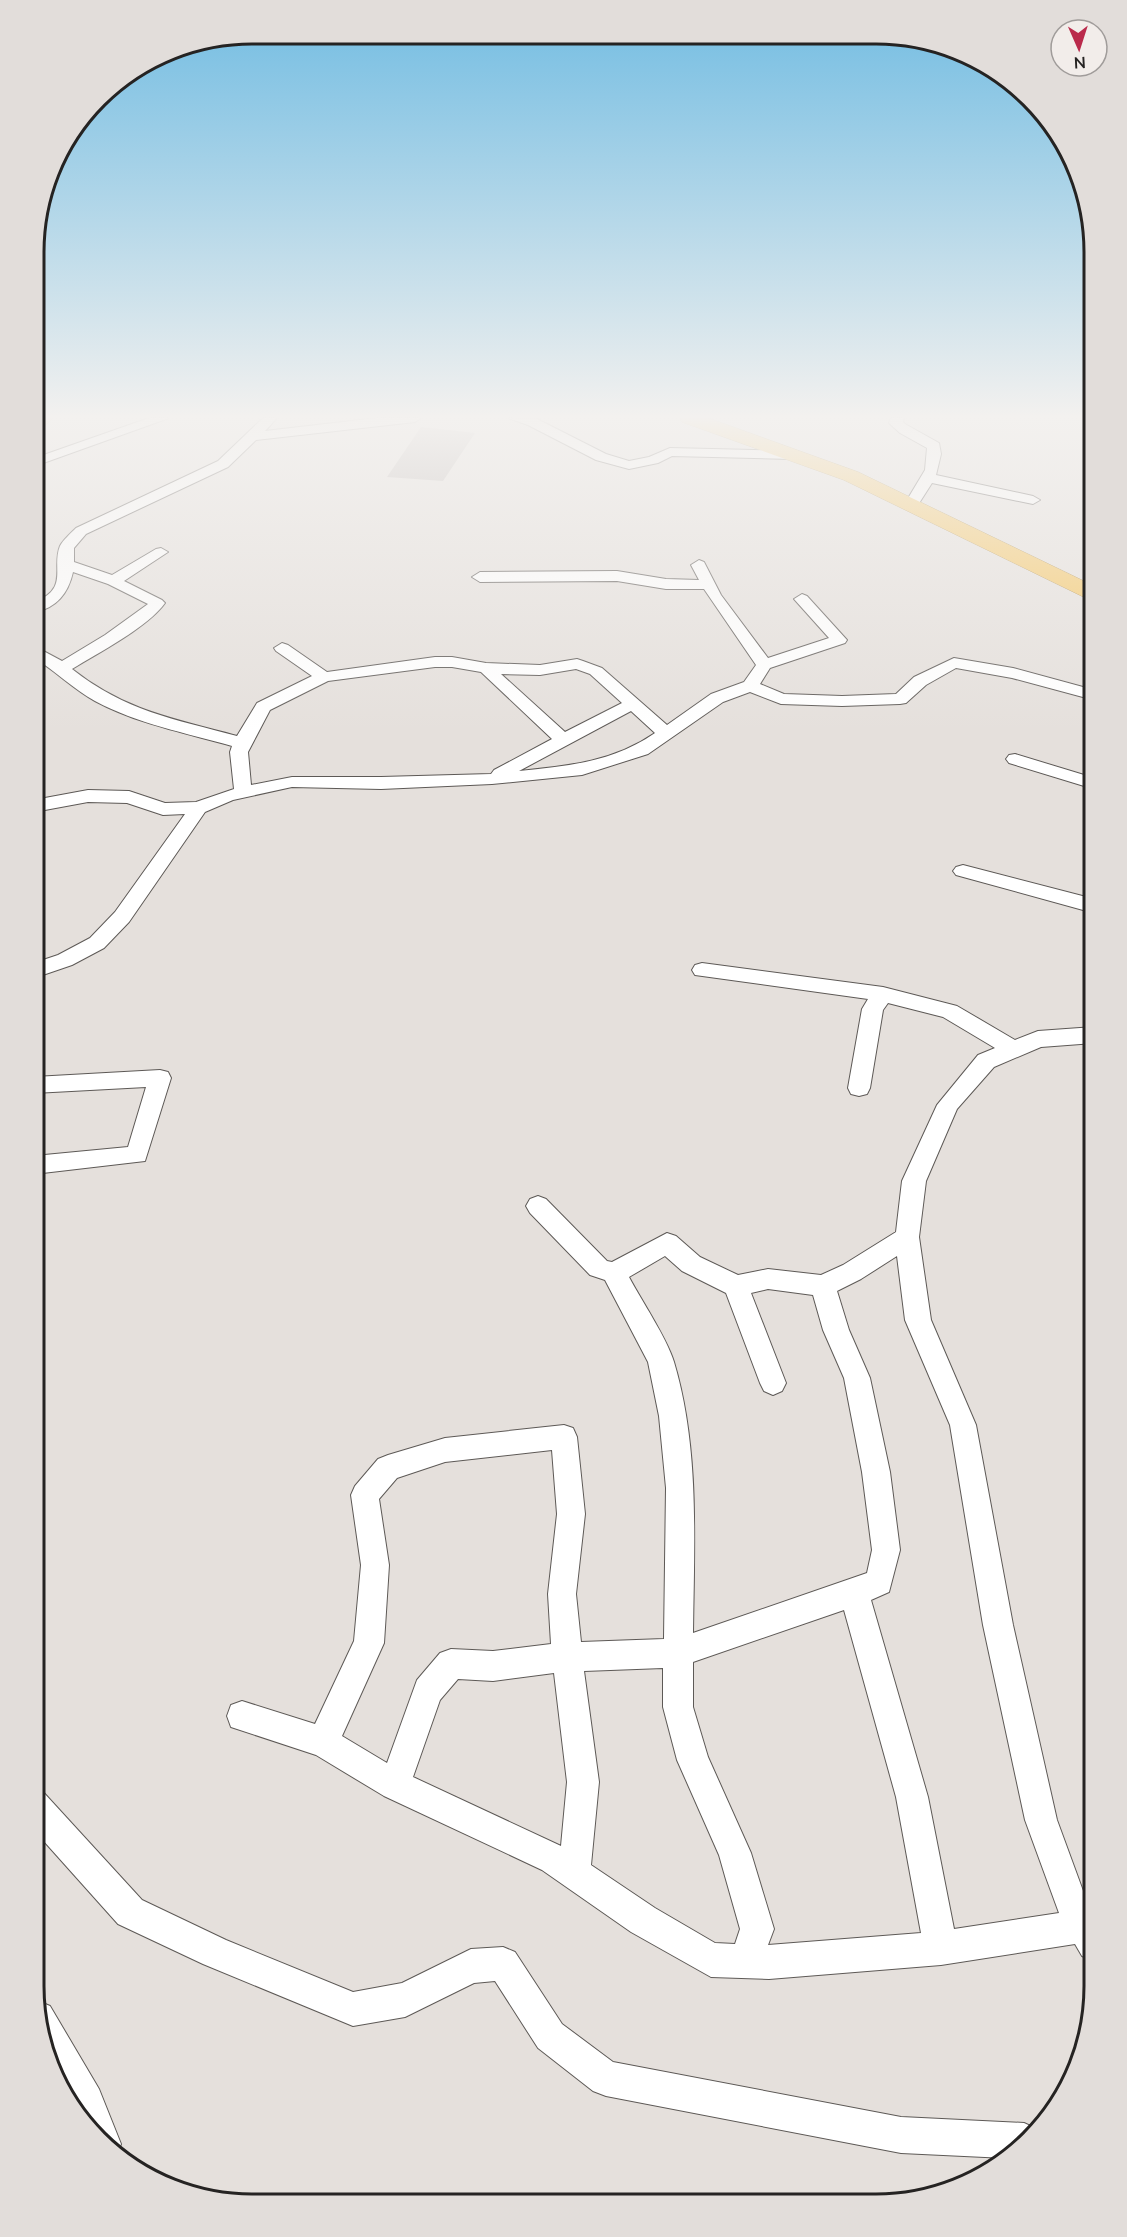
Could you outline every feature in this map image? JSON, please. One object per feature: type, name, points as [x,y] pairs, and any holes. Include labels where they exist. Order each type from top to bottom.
[{"type":"highway","points":[[947,522],[1084,589]]},
{"type":"street","points":[[44,604],[62,589],[67,565],[67,547],[81,531],[100,522]]},
{"type":"street","points":[[112,581],[160,552]]},
{"type":"street","points":[[62,668],[111,638],[157,603],[112,581],[67,565]]},
{"type":"street","points":[[699,565],[709,585],[764,665]]},
{"type":"street","points":[[480,576],[617,576],[666,584],[709,585]]},
{"type":"street","points":[[44,804],[88,796],[129,797],[163,809],[199,808],[228,796],[292,782],[381,783],[492,779],[582,770],[642,750],[717,698],[750,686],[764,665],[839,640],[802,599]]},
{"type":"street","points":[[282,648],[324,677]]},
{"type":"street","points":[[44,657],[98,696],[132,712],[242,742]]},
{"type":"street","points":[[243,792],[239,752],[242,742],[263,707],[324,677],[452,662],[486,669],[540,670],[577,664],[596,671],[667,734]]},
{"type":"street","points":[[750,686],[781,699],[842,701],[900,699],[920,681],[954,663],[1013,674],[1084,692]]},
{"type":"street","points":[[486,669],[563,740],[632,704]]},
{"type":"street","points":[[492,779],[557,743]]},
{"type":"street","points":[[1015,759],[1084,781]]},
{"type":"street","points":[[44,967],[65,960],[97,943],[122,917],[199,808]]},
{"type":"street","points":[[963,871],[1084,903]]},
{"type":"street","points":[[702,970],[883,994],[950,1011],[1013,1049]]},
{"type":"street","points":[[859,1088],[873,1009],[883,994]]},
{"type":"street","points":[[1083,1926],[1073,1908],[1041,1820],[998,1625],[963,1425],[918,1320],[907,1237],[914,1180],[948,1105],[986,1061],[1038,1039],[1084,1036]]},
{"type":"street","points":[[44,1084],[160,1078],[137,1155],[44,1164]]},
{"type":"street","points":[[538,1206],[599,1268],[614,1273],[661,1361],[672,1416],[680,1488],[678,1707],[693,1760],[735,1853],[757,1929],[747,1961]]},
{"type":"street","points":[[614,1273],[667,1243],[691,1264],[736,1286],[768,1279],[824,1286],[852,1272],[907,1237]]},
{"type":"street","points":[[736,1286],[773,1383]]},
{"type":"street","points":[[395,1785],[428,1691],[451,1664],[493,1666],[567,1657],[679,1653],[854,1593],[879,1582],[886,1550],[876,1472],[857,1378],[836,1330],[824,1286]]},
{"type":"street","points":[[323,1742],[369,1643],[375,1565],[364,1495],[388,1468],[445,1450],[564,1437],[571,1514],[562,1594],[567,1657],[583,1782],[574,1873]]},
{"type":"street","points":[[854,1593],[912,1797],[940,1948]]},
{"type":"street","points":[[242,1716],[323,1742],[395,1785],[553,1859],[643,1920],[711,1960],[769,1962],[1083,1935]]},
{"type":"street","points":[[44,1817],[130,1912],[215,1952],[352,2009],[405,2000],[471,1965],[504,1964],[550,2036],[606,2078],[901,2135],[1014,2141]]},
{"type":"street","points":[[52,2043],[86,2102],[94,2121]]}]
